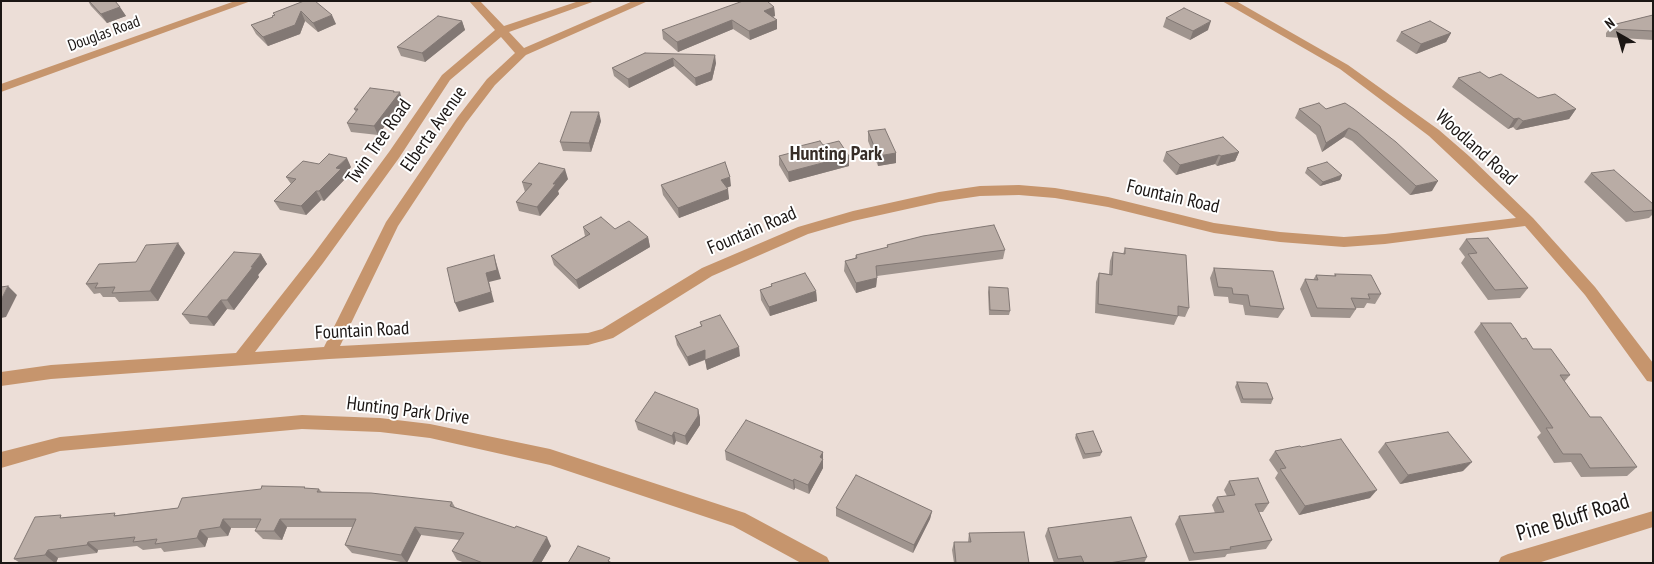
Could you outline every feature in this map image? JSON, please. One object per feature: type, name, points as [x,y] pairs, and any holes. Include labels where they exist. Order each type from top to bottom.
[{"type":"street","name":"Douglas Road","points":[[1,88],[246,1]]},
{"type":"street","points":[[474,1],[522,53]]},
{"type":"street","name":"Twin Tree Road","points":[[240,360],[336,235],[446,78],[501,31],[590,1]]},
{"type":"street","name":"Elberta Avenue","points":[[329,353],[391,225],[490,82],[522,53],[643,1]]},
{"type":"street","name":"Woodland Road","points":[[1227,1],[1344,67],[1434,132],[1528,221],[1590,291],[1653,376]]},
{"type":"street","name":"Fountain Road","points":[[1,379],[51,372],[329,353],[588,339],[607,334],[708,272],[802,230],[920,201],[980,191],[1019,190],[1055,193],[1108,202],[1214,228],[1280,237],[1344,242],[1385,239],[1528,221]]},
{"type":"street","name":"Hunting Park Drive","points":[[1,460],[60,444],[302,422],[380,425],[430,431],[550,458],[738,519],[820,563]]},
{"type":"street","name":"Pine Bluff Road","points":[[1508,563],[1653,518]]},
{"type":"building","points":[[89,1],[115,1],[120,7],[101,14]]},
{"type":"building","points":[[304,1],[315,1],[332,15],[313,23],[301,11],[295,25],[263,37],[251,25],[273,17],[275,15],[273,13]]},
{"type":"building","points":[[743,1],[767,1],[774,7],[764,11],[777,20],[749,31],[732,20],[677,42],[662,30]]},
{"type":"building","points":[[1184,8],[1211,21],[1193,31],[1166,18]]},
{"type":"building","points":[[1653,15],[1653,31],[1612,29],[1612,25]]},
{"type":"building","points":[[438,16],[462,21],[422,53],[397,47]]},
{"type":"building","points":[[1430,21],[1451,33],[1421,44],[1401,32]]},
{"type":"building","points":[[645,53],[715,55],[711,72],[695,78],[673,58],[628,79],[612,68]]},
{"type":"building","points":[[1480,72],[1489,78],[1501,74],[1538,98],[1555,94],[1576,109],[1523,121],[1519,118],[1514,119],[1458,78]]},
{"type":"building","points":[[370,88],[400,92],[374,126],[347,123],[358,109],[354,109]]},
{"type":"building","points":[[1319,103],[1326,109],[1345,103],[1396,142],[1438,181],[1416,186],[1357,132],[1349,128],[1326,143],[1320,126],[1299,109]]},
{"type":"building","points":[[571,112],[599,112],[589,143],[560,142]]},
{"type":"building","points":[[885,129],[896,153],[878,156],[868,131]]},
{"type":"building","points":[[1223,137],[1239,152],[1180,165],[1166,152]]},
{"type":"building","points":[[820,141],[823,145],[839,141],[849,156],[788,172],[779,156],[794,152],[792,148]]},
{"type":"building","points":[[329,154],[347,158],[336,168],[341,169],[319,191],[316,191],[301,206],[274,201],[296,179],[286,177],[303,161],[319,164]]},
{"type":"building","points":[[725,162],[730,177],[721,180],[728,189],[678,208],[661,185]]},
{"type":"building","points":[[1327,162],[1342,175],[1323,182],[1307,168]]},
{"type":"building","points":[[539,163],[565,169],[553,184],[556,184],[537,207],[516,202],[532,184],[522,182]]},
{"type":"building","points":[[1614,170],[1653,204],[1653,210],[1634,212],[1591,173]]},
{"type":"building","points":[[601,217],[615,229],[629,221],[648,237],[576,280],[551,256],[590,234],[583,227]]},
{"type":"building","points":[[994,225],[1005,250],[876,266],[877,278],[856,283],[845,261],[857,258],[856,255],[888,247],[887,245],[923,236]]},
{"type":"building","points":[[1488,238],[1528,288],[1495,290],[1468,254],[1477,253],[1466,239]]},
{"type":"building","points":[[178,243],[150,291],[112,293],[115,287],[95,288],[98,283],[86,284],[99,264],[136,262],[146,245]]},
{"type":"building","points":[[1125,248],[1186,255],[1189,308],[1178,306],[1178,316],[1098,304],[1099,273],[1112,275],[1113,252],[1125,254]]},
{"type":"building","points":[[234,252],[261,254],[227,300],[221,300],[207,317],[182,314]]},
{"type":"building","points":[[494,255],[497,270],[486,273],[491,292],[455,303],[447,268]]},
{"type":"building","points":[[1214,268],[1273,271],[1284,309],[1250,306],[1248,295],[1233,294],[1232,288],[1218,287]]},
{"type":"building","points":[[805,273],[816,291],[769,307],[760,290],[772,286],[771,284]]},
{"type":"building","points":[[1335,274],[1371,275],[1381,294],[1368,294],[1370,299],[1351,298],[1356,309],[1317,308],[1305,279],[1318,280],[1316,275],[1336,276]]},
{"type":"building","points":[[8,286],[1,300],[1,287]]},
{"type":"building","points":[[989,287],[1008,288],[1010,311],[990,310]]},
{"type":"building","points":[[720,315],[739,347],[705,360],[705,350],[687,357],[675,336],[702,326],[700,322]]},
{"type":"building","points":[[1481,323],[1511,323],[1522,339],[1526,338],[1533,349],[1551,349],[1570,375],[1560,375],[1590,417],[1601,417],[1637,467],[1590,468],[1581,454],[1563,454],[1546,428],[1553,428]]},
{"type":"building","points":[[1237,382],[1267,383],[1273,399],[1243,399]]},
{"type":"building","points":[[655,392],[698,409],[698,416],[685,436],[674,432],[672,436],[635,421]]},
{"type":"building","points":[[746,420],[823,452],[820,457],[823,459],[808,485],[794,479],[793,481],[725,451]]},
{"type":"building","points":[[1093,431],[1102,452],[1085,454],[1076,434]]},
{"type":"building","points":[[1448,432],[1472,462],[1408,475],[1385,443]]},
{"type":"building","points":[[1341,439],[1377,490],[1305,506],[1280,469],[1286,468],[1275,451]]},
{"type":"building","points":[[856,475],[932,511],[914,545],[836,508]]},
{"type":"building","points":[[1258,478],[1269,503],[1255,504],[1272,540],[1230,547],[1231,549],[1194,553],[1179,516],[1224,512],[1217,497],[1235,495],[1229,481]]},
{"type":"building","points":[[262,486],[305,487],[319,489],[317,492],[371,493],[452,502],[450,506],[547,537],[532,563],[483,563],[452,551],[464,533],[415,527],[401,555],[345,545],[356,519],[280,519],[274,531],[255,531],[261,519],[223,519],[220,527],[200,530],[197,538],[155,544],[157,539],[133,542],[135,537],[88,542],[87,545],[48,550],[45,555],[14,559],[35,517],[61,515],[60,518],[115,513],[114,516],[178,508],[182,498],[261,489]]},
{"type":"building","points":[[1131,517],[1147,557],[1109,563],[1084,563],[1081,556],[1058,559],[1048,528]]},
{"type":"building","points":[[1024,532],[1029,563],[956,563],[954,542],[971,542],[969,533]]},
{"type":"building","points":[[578,546],[610,558],[608,561],[612,563],[568,563]]},
{"type":"district","name":"Hunting Park","points":[[836,154]]}]
